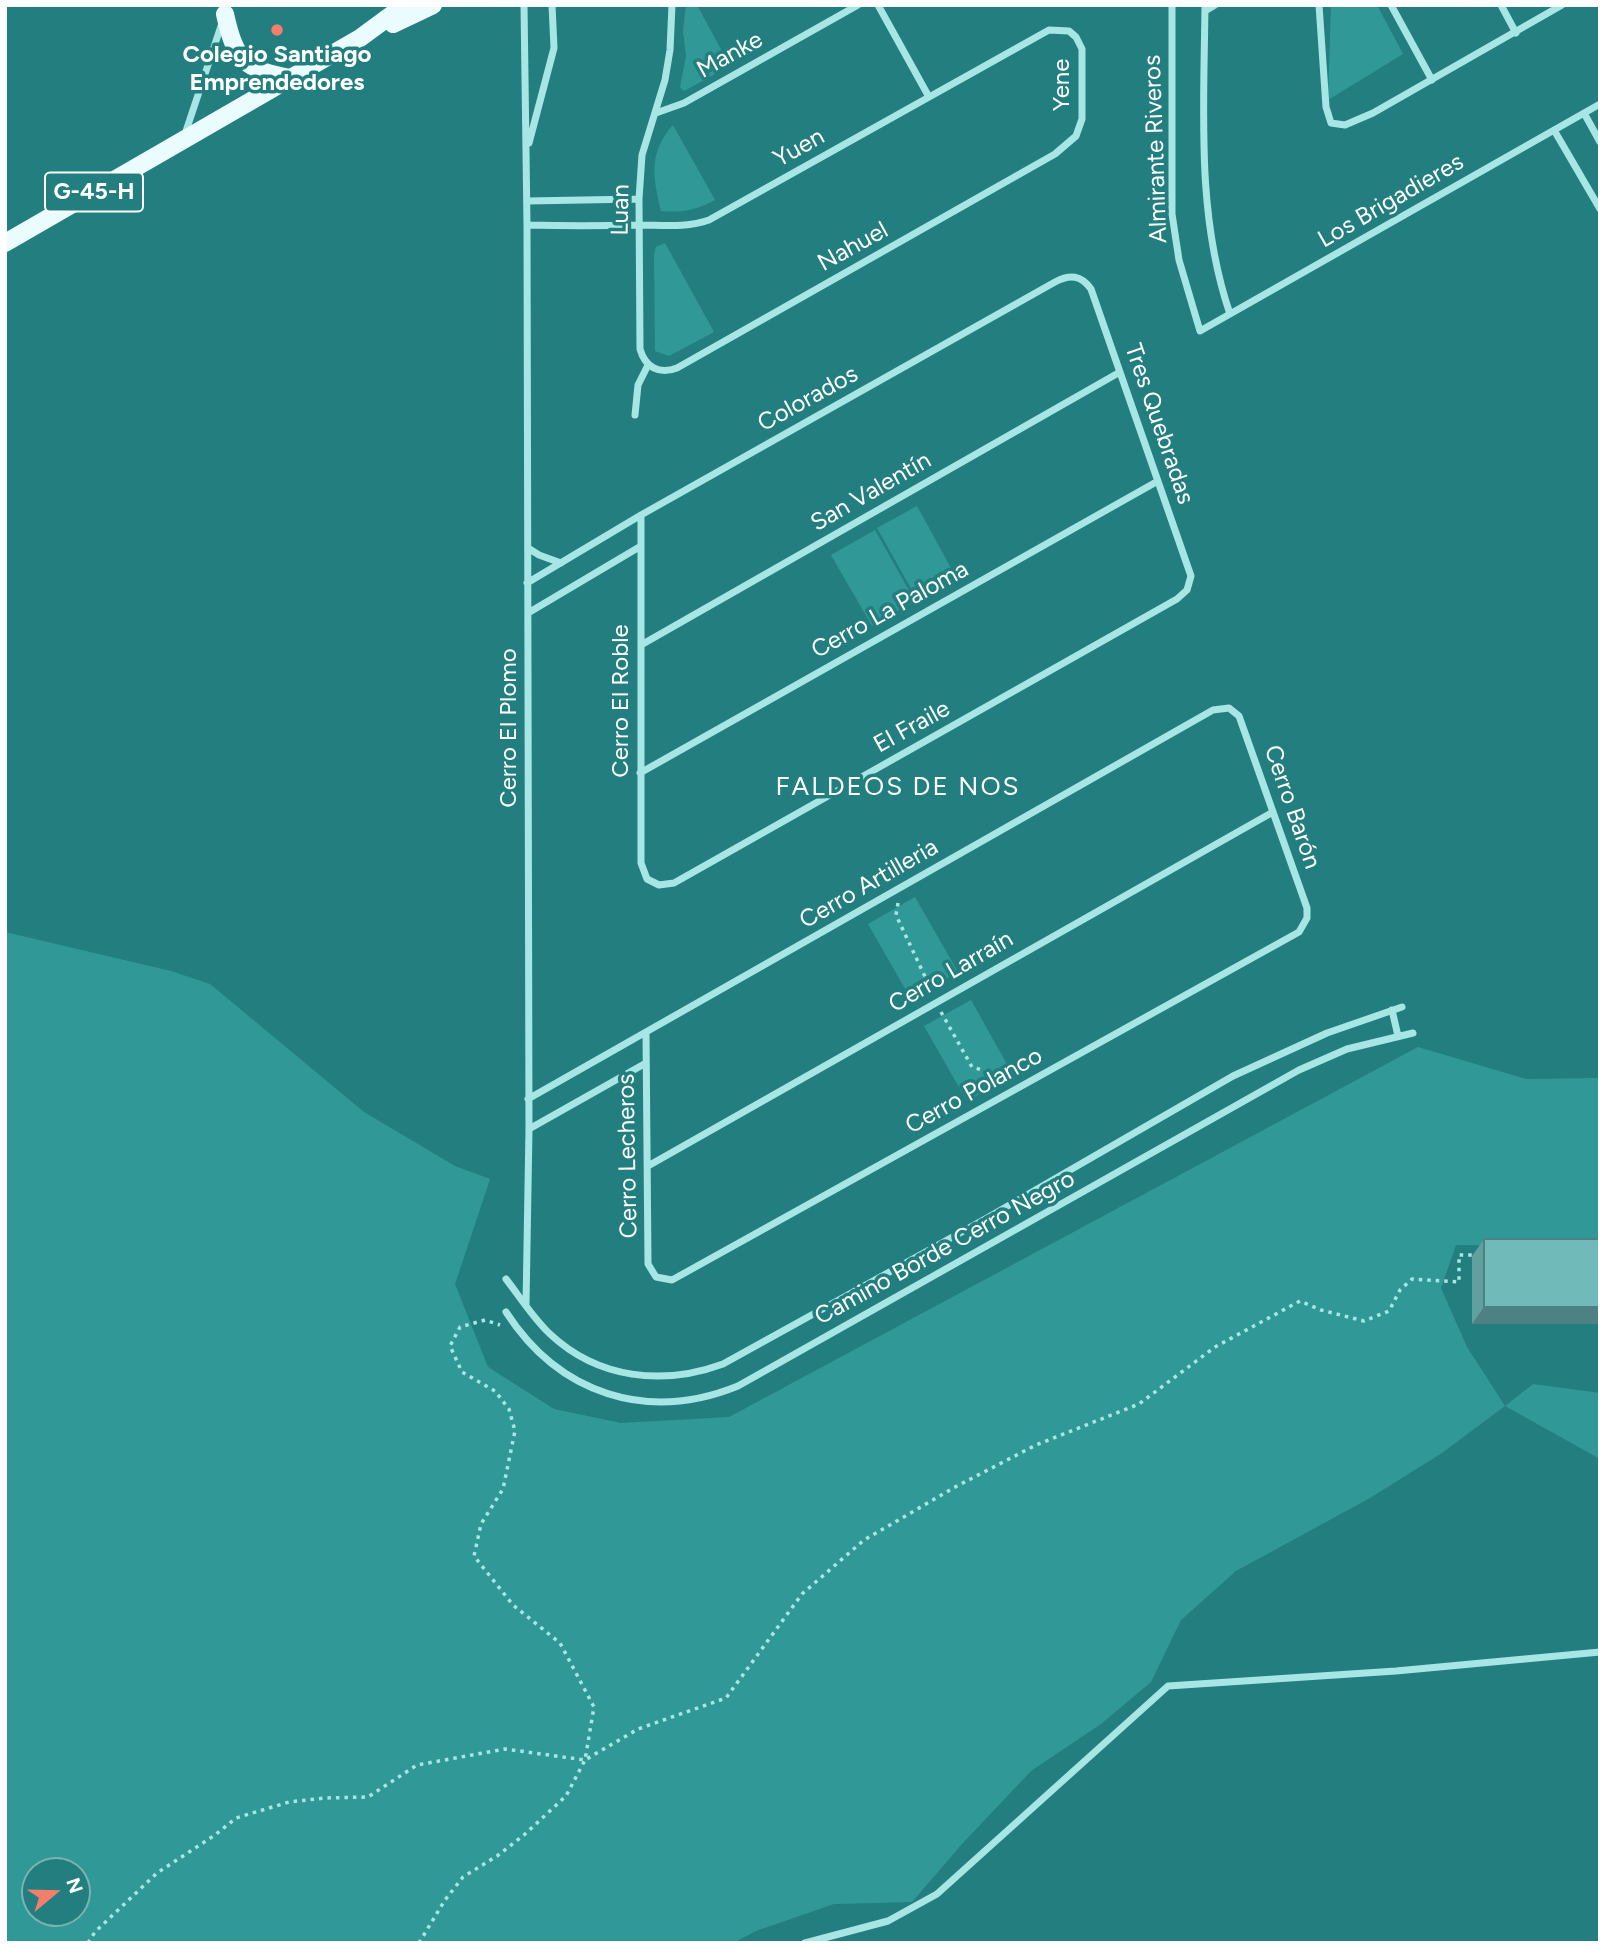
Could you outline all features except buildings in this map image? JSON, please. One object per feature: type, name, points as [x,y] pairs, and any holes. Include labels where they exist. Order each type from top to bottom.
[{"type":"main road","name":"G-45-H","points":[[360,38],[405,5]]},
{"type":"main road","name":"G-45-H","points":[[5,243],[360,38],[433,5]]},
{"type":"main road","points":[[227,10],[233,43],[241,58],[254,69],[291,78]]},
{"type":"street","name":"Cerro El Plomo","points":[[524,5],[527,151],[529,1129],[526,1305]]},
{"type":"street","name":"Cerro El Plomo","points":[[527,151],[547,83],[554,48],[552,5]]},
{"type":"street","name":"Luan","points":[[648,365],[641,354],[640,344],[639,199],[643,146],[656,113],[668,65],[672,5]]},
{"type":"street","name":"Manke","points":[[656,113],[684,103],[858,5]]},
{"type":"street","points":[[878,5],[929,97]]},
{"type":"street","name":"Almirante Riveros","points":[[1172,5],[1172,214],[1179,260],[1200,331]]},
{"type":"street","points":[[1205,8],[1215,5]]},
{"type":"street","points":[[1320,5],[1326,107],[1331,123],[1345,125],[1373,113],[1562,5]]},
{"type":"street","points":[[1391,5],[1432,80]]},
{"type":"street","points":[[1501,5],[1516,33]]},
{"type":"street","name":"Almirante Riveros","points":[[1205,8],[1207,209],[1214,260],[1230,314]]},
{"type":"street","points":[[182,142],[227,10]]},
{"type":"street","name":"Yuen","points":[[527,225],[686,225],[709,220],[1042,33],[1057,29],[1069,31]]},
{"type":"street","name":"Yene","points":[[1069,31],[1080,43],[1082,55],[1082,119],[1079,132],[1072,141]]},
{"type":"street","name":"Los Brigadieres","points":[[1200,331],[1600,104]]},
{"type":"street","points":[[1584,113],[1600,142]]},
{"type":"street","points":[[1554,130],[1600,209]]},
{"type":"street","name":"Nahuel","points":[[648,365],[662,371],[677,368],[1055,154],[1072,141]]},
{"type":"street","points":[[527,201],[639,199]]},
{"type":"street","name":"Colorados","points":[[527,583],[640,515],[1055,282],[1065,277],[1077,277]]},
{"type":"street","name":"Tres Quebradas","points":[[1077,277],[1091,289],[1190,568],[1187,590]]},
{"type":"street","points":[[635,415],[638,385],[648,365]]},
{"type":"street","name":"San Valentín","points":[[641,645],[1121,372]]},
{"type":"street","name":"Cerro La Paloma","points":[[640,773],[1158,481]]},
{"type":"street","name":"Cerro El Roble","points":[[640,515],[641,869],[652,883]]},
{"type":"street","points":[[528,613],[640,546]]},
{"type":"street","points":[[527,548],[561,563]]},
{"type":"street","name":"El Fraile","points":[[652,883],[667,886],[674,883],[1166,606],[1187,590]]},
{"type":"street","name":"Cerro Artilleria","points":[[528,1099],[1213,710],[1229,708]]},
{"type":"street","name":"Cerro Barón","points":[[1229,708],[1242,722],[1307,908],[1305,923]]},
{"type":"street","name":"Cerro Larraín","points":[[648,1166],[1273,811]]},
{"type":"street","name":"Cerro Polanco","points":[[656,1277],[666,1280],[678,1278],[1294,935],[1305,923]]},
{"type":"street","name":"Camino Borde Cerro Negro","points":[[506,1279],[550,1333],[588,1360],[632,1375],[669,1377],[705,1371],[723,1364],[999,1211],[1233,1076],[1306,1042],[1402,1007]]},
{"type":"street","points":[[1392,1010],[1398,1035]]},
{"type":"street","name":"Cerro Lecheros","points":[[646,1033],[648,1258],[656,1277]]},
{"type":"street","name":"Camino Borde Cerro Negro","points":[[506,1312],[540,1355],[554,1366],[602,1392],[660,1403],[719,1394],[846,1326],[1298,1070],[1347,1049],[1413,1033]]},
{"type":"street","points":[[529,1129],[646,1063]]},
{"type":"street","points":[[805,1943],[888,1921],[937,1894],[1168,1686],[1396,1671],[1600,1651]]},
{"type":"path","points":[[88,1943],[94,1932],[157,1873],[236,1818],[289,1802],[368,1797],[417,1765],[505,1749],[585,1760],[638,1729],[726,1698],[802,1594],[864,1540],[957,1486],[1036,1445],[1139,1404],[1215,1347],[1300,1301],[1321,1310],[1364,1321],[1389,1311],[1400,1290],[1412,1279],[1459,1282],[1459,1255],[1485,1255]]},
{"type":"path","points":[[419,1943],[445,1900],[463,1877],[524,1835],[566,1796],[585,1760],[594,1707],[560,1643],[513,1605],[474,1556],[481,1524],[503,1489],[515,1431],[509,1409],[495,1391],[462,1372],[450,1346],[460,1327],[485,1320],[516,1327]]},
{"type":"green space","points":[[686,5],[697,5],[730,66],[684,91],[680,87],[686,56],[683,31]]},
{"type":"green space","points":[[1331,5],[1377,5],[1403,54],[1328,100]]},
{"type":"green space","points":[[673,125],[715,200],[689,210],[675,212],[661,211],[655,176],[659,145]]},
{"type":"green space","points":[[665,243],[714,332],[669,356],[655,351],[654,254],[656,247]]},
{"type":"green space","points":[[917,506],[957,579],[918,601],[877,528]]},
{"type":"green space","points":[[875,530],[915,601],[872,626],[831,555]]},
{"type":"green space","points":[[915,897],[958,972],[911,999],[868,924]]},
{"type":"green space","points":[[5,932],[171,971],[210,984],[364,1112],[455,1166],[490,1179],[455,1284],[488,1367],[554,1409],[621,1423],[729,1417],[1418,1047],[1526,1079],[1600,1078],[1600,1246],[1456,1245],[1441,1288],[1467,1347],[1505,1406],[1442,1453],[1370,1498],[1236,1571],[1181,1620],[1151,1682],[1101,1724],[1031,1771],[912,1902],[834,1904],[756,1931],[733,1943],[5,1943]]},
{"type":"green space","points":[[971,1000],[1013,1075],[967,1101],[924,1026]]},
{"type":"green space","points":[[1533,1384],[1600,1393],[1600,1459],[1505,1406]]},
{"type":"place","name":"Colegio Santiago Emprendedores","points":[[277,30]]},
{"type":"district","name":"FALDEOS DE NOS","points":[[898,787]]}]
